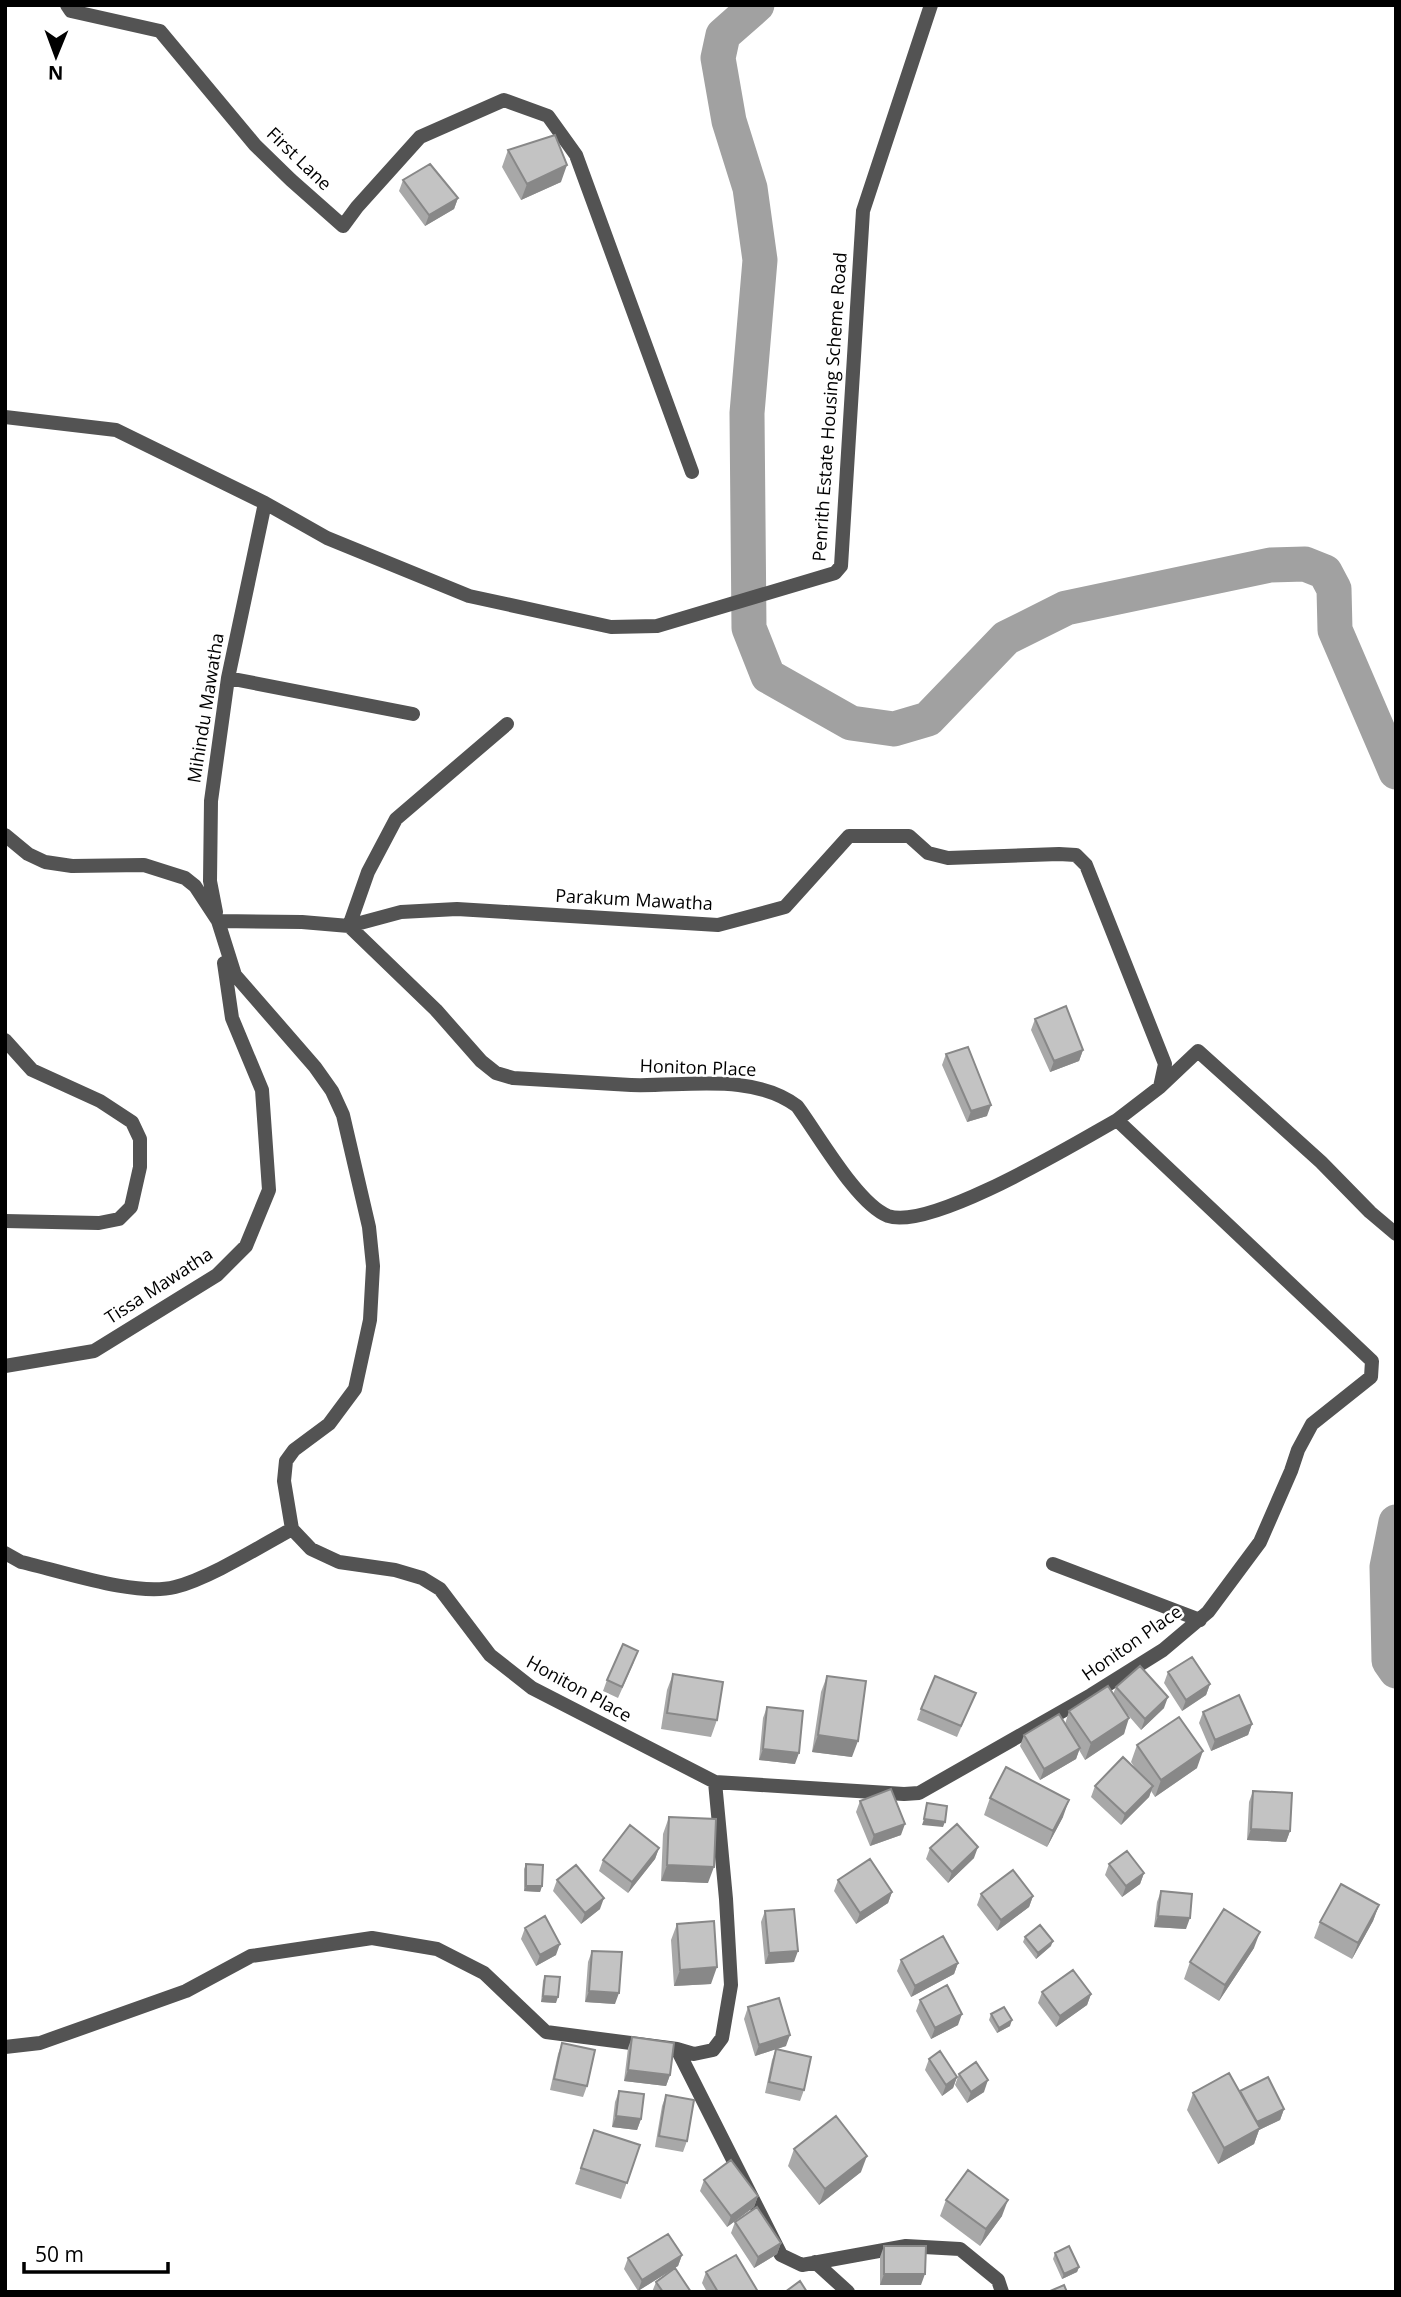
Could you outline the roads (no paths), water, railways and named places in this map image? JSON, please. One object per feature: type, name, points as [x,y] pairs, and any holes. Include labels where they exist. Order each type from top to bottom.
[{"type":"street","name":"First Lane","points":[[67,5],[71,11],[160,32],[255,145],[343,226],[420,137],[504,100],[548,116],[576,155],[692,472]]},
{"type":"street","name":"Penrith Estate Housing Scheme Road","points":[[5,418],[116,430],[265,503],[327,538],[469,596],[611,627],[657,626],[835,573],[841,566],[863,211],[931,5]]},
{"type":"street","name":"Mihindu Mawatha","points":[[218,921],[210,881],[211,801],[228,678],[265,503]]},
{"type":"street","points":[[228,678],[413,714]]},
{"type":"street","points":[[218,921],[302,922],[349,926],[368,872],[396,819],[507,724]]},
{"type":"street","points":[[5,835],[28,854],[45,862],[72,866],[144,864],[185,878],[195,886],[218,921],[235,975],[315,1067],[332,1091],[343,1115],[369,1227],[373,1266],[370,1320],[355,1389],[329,1424],[294,1450],[286,1461],[284,1481],[292,1529],[205,1575],[174,1587],[135,1589],[21,1562],[5,1553]]},
{"type":"street","name":"Parakum Mawatha","points":[[349,926],[401,912],[457,909],[718,925],[785,907],[849,836],[909,836],[928,853],[948,858],[1076,855],[1086,865],[1165,1064],[1160,1087]]},
{"type":"street","name":"Tissa Mawatha","points":[[5,1366],[94,1351],[217,1275],[246,1246],[268,1190],[262,1090],[232,1018],[218,921]]},
{"type":"street","name":"Honiton Place","points":[[292,1529],[311,1549],[339,1562],[395,1570],[422,1578],[440,1589],[490,1656],[514,1676],[532,1688],[715,1782],[919,1793],[1091,1695],[1163,1650],[1200,1620],[1260,1542],[1298,1450],[1312,1424],[1371,1377],[1372,1361],[1117,1120],[982,1192],[931,1212],[903,1218],[889,1216],[876,1209],[856,1189],[797,1106],[785,1096],[764,1089],[729,1085],[633,1085],[513,1078],[496,1073],[481,1062],[436,1010],[349,926]]},
{"type":"street","points":[[5,1040],[32,1070],[100,1101],[132,1122],[140,1139],[140,1167],[131,1207],[119,1219],[99,1223],[5,1221]]},
{"type":"street","points":[[1117,1120],[1160,1087],[1198,1051],[1396,1234]]},
{"type":"street","points":[[1053,1564],[1200,1620]]},
{"type":"street","points":[[5,2047],[40,2043],[186,1991],[251,1956],[372,1938],[437,1949],[484,1973],[546,2032],[677,2049],[694,2054],[712,2050],[722,2038],[732,1985],[715,1782]]},
{"type":"street","points":[[677,2049],[782,2255],[802,2264],[906,2246],[960,2249],[998,2280],[1002,2292]]},
{"type":"street","points":[[815,2262],[848,2292]]},
{"type":"waterway","points":[[757,5],[723,35],[718,58],[729,121],[750,188],[760,260],[747,413],[749,628],[768,676],[851,723],[894,729],[928,719],[1006,638],[1066,608],[1270,565],[1305,564],[1325,572],[1334,589],[1335,630],[1396,772]]},
{"type":"waterway","points":[[1396,1522],[1387,1567],[1389,1661],[1396,1671]]}]
